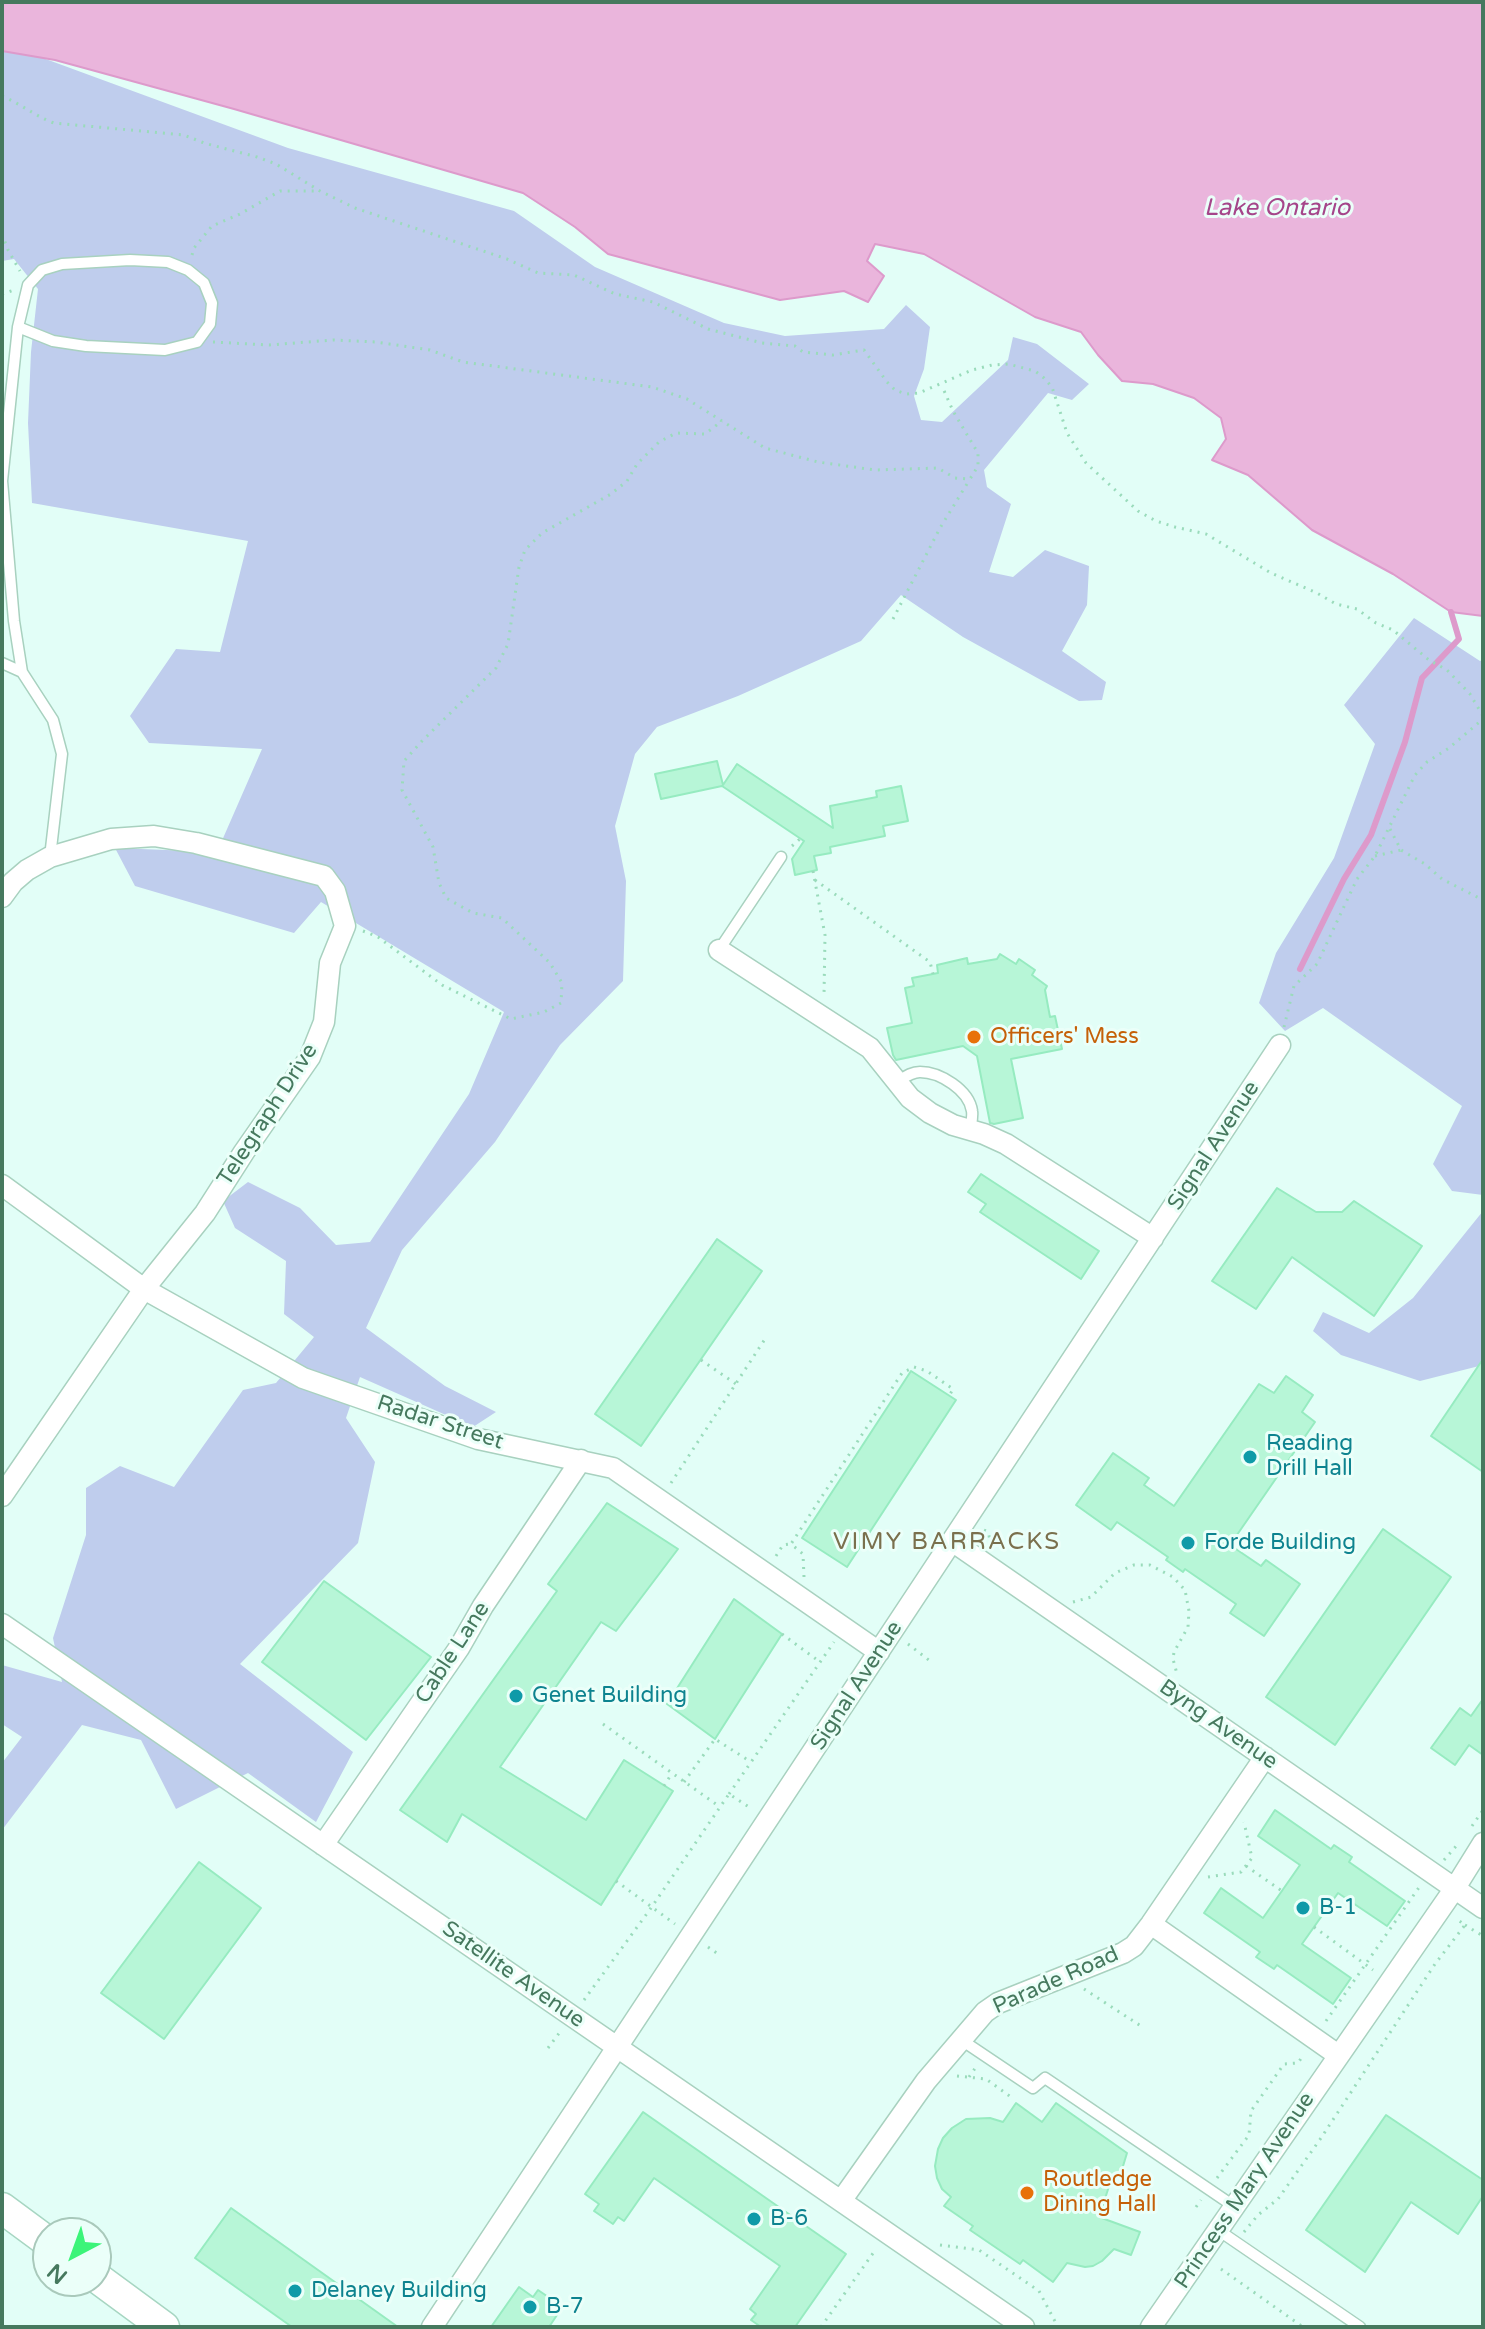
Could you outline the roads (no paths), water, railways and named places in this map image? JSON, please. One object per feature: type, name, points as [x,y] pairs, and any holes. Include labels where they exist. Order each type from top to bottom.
[{"type":"main road","points":[[2,2208],[32,2230]]},
{"type":"main road","points":[[112,2289],[164,2327]]},
{"type":"street","name":"Telegraph Drive","points":[[2,1496],[144,1289],[205,1213],[310,1057],[324,1022],[330,963],[345,926],[335,891],[324,876],[196,843],[154,836],[111,839],[50,857]]},
{"type":"street","points":[[2,897],[27,870],[50,857]]},
{"type":"street","points":[[719,950],[870,1048],[910,1098],[930,1113],[953,1125],[1006,1144],[1153,1238]]},
{"type":"street","name":"Signal Avenue","points":[[432,2327],[1280,1045]]},
{"type":"street","name":"Radar Street","points":[[2,1185],[144,1289],[303,1378],[478,1439],[613,1468],[879,1652]]},
{"type":"street","name":"Cable Lane","points":[[323,1845],[459,1648],[483,1606],[581,1460]]},
{"type":"street","name":"Byng Avenue","points":[[952,1541],[1483,1908]]},
{"type":"street","name":"Satellite Avenue","points":[[2,1624],[1024,2327]]},
{"type":"street","name":"Parade Road","points":[[841,2201],[926,2081],[985,2012],[998,2003],[1134,1946],[1265,1757]]},
{"type":"street","name":"Princess Mary Avenue","points":[[1151,2327],[1455,1888],[1476,1837]]},
{"type":"street","points":[[1151,1924],[1338,2055]]},
{"type":"lane","points":[[18,327],[53,341],[165,350],[197,342],[210,324],[212,303],[204,283],[188,270],[168,262],[130,260],[62,264],[42,270],[28,285],[18,327],[2,481],[14,621],[22,672],[53,720],[62,754],[50,857]]},
{"type":"lane","points":[[2,663],[22,672]]},
{"type":"lane","points":[[719,950],[781,857]]},
{"type":"lane","points":[[897,1082],[918,1071],[943,1078],[970,1103],[973,1114],[970,1130]]},
{"type":"lane","points":[[960,2039],[1033,2088],[1045,2078],[1235,2207]]},
{"type":"lane","points":[[1218,2230],[1360,2327]]},
{"type":"water","name":"Lake Ontario","points":[[2,2],[1483,2],[1483,616],[1451,612],[1393,574],[1312,530],[1248,475],[1212,460],[1226,439],[1221,418],[1194,398],[1153,384],[1122,381],[1081,332],[1035,317],[924,254],[875,244],[867,261],[884,276],[868,302],[844,291],[780,300],[608,254],[575,227],[523,193],[55,60],[2,51]]},
{"type":"waterway","points":[[1300,969],[1344,879],[1371,835],[1405,742],[1422,678],[1459,639],[1451,612]]},
{"type":"place","name":"Officers' Mess","points":[[974,1037]]},
{"type":"place","name":"Reading Drill Hall","points":[[1250,1457]]},
{"type":"place","name":"Forde Building","points":[[1188,1543]]},
{"type":"place","name":"Genet Building","points":[[516,1696]]},
{"type":"place","name":"B-1","points":[[1303,1908]]},
{"type":"place","name":"Routledge Dining Hall","points":[[1027,2193]]},
{"type":"place","name":"B-6","points":[[754,2219]]},
{"type":"place","name":"Delaney Building","points":[[295,2291]]},
{"type":"place","name":"B-7","points":[[530,2307]]},
{"type":"district","name":"VIMY BARRACKS","points":[[947,1543]]}]
